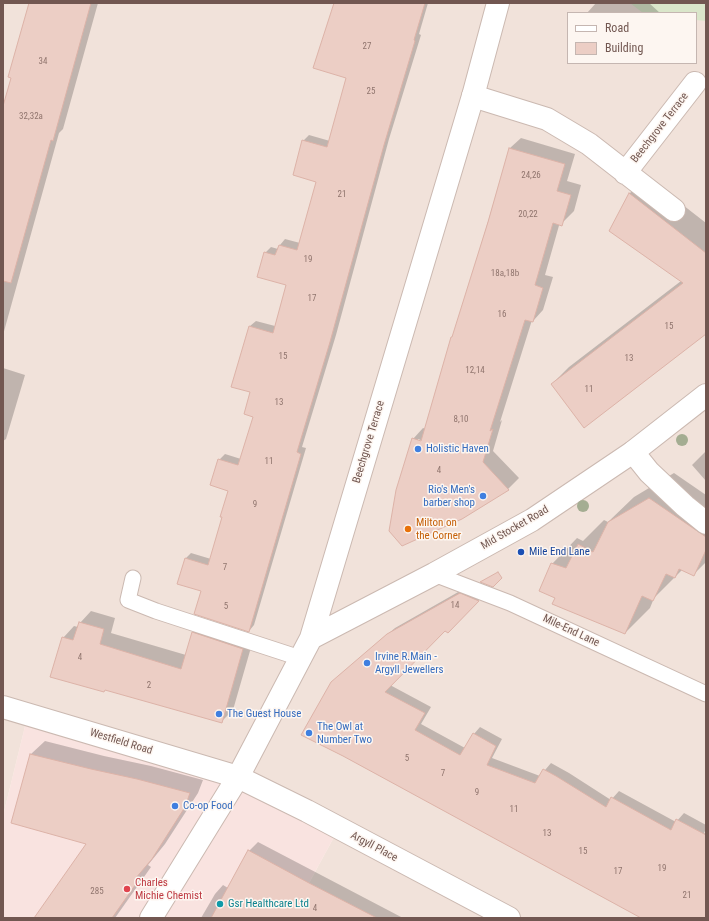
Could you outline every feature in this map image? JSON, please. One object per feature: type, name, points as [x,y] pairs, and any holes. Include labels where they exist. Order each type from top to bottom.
[{"type":"street","name":"Beechgrove Terrace","points":[[151,918],[238,777],[311,638],[473,96],[498,3]]},
{"type":"street","name":"Beechgrove Terrace","points":[[625,173],[695,83]]},
{"type":"street","name":"Beechgrove Terrace","points":[[473,96],[547,119],[589,144],[674,210]]},
{"type":"street","name":"Mid Stocket Road","points":[[311,638],[434,574],[532,520],[633,452],[706,395]]},
{"type":"street","points":[[633,452],[649,472],[685,506],[706,523]]},
{"type":"street","name":"Westfield Road","points":[[3,706],[238,777]]},
{"type":"street","name":"Argyll Place","points":[[238,777],[313,814],[509,918]]},
{"type":"lane","name":"Mile-End Lane","points":[[434,574],[510,603],[706,694]]},
{"type":"lane","points":[[133,578],[128,600],[300,658]]},
{"type":"shaded area","points":[[3,3],[706,3],[706,918],[290,918],[339,828],[28,714],[3,816]]},
{"type":"shaded area","points":[[28,714],[180,760],[339,828],[290,918],[3,918],[3,816]]},
{"type":"green space","points":[[630,3],[706,3],[706,21],[697,20],[697,12],[642,12]]},
{"type":"building","points":[[29,3],[91,3],[53,141],[51,140],[11,283],[3,281],[3,106],[11,78],[8,77]]},
{"type":"building","points":[[334,3],[425,3],[330,342],[297,452],[301,454],[249,632],[194,614],[201,591],[177,584],[185,558],[208,565],[228,491],[210,485],[218,459],[238,465],[253,417],[244,414],[250,392],[231,387],[249,326],[273,333],[286,285],[257,277],[264,252],[275,255],[279,245],[297,250],[316,182],[293,175],[302,140],[327,147],[346,78],[313,68]]},
{"type":"building","points":[[509,148],[565,164],[557,191],[571,195],[562,226],[553,223],[535,285],[543,288],[533,322],[525,320],[490,431],[493,429],[483,462],[509,490],[462,519],[402,546],[389,531],[396,490],[412,438],[421,441]]},
{"type":"building","points":[[629,193],[706,253],[706,334],[584,428],[551,384],[683,283],[609,231]]},
{"type":"building","points":[[649,498],[706,537],[706,550],[694,576],[679,569],[675,578],[666,574],[653,601],[642,596],[625,634],[552,604],[555,598],[539,591],[551,563],[566,568],[578,544],[593,552],[608,522]]},
{"type":"building","points":[[498,572],[502,578],[493,587],[480,582]]},
{"type":"building","points":[[460,593],[479,601],[448,633],[445,631],[385,692],[425,713],[415,730],[460,755],[473,733],[496,746],[487,765],[535,783],[543,769],[606,807],[611,797],[671,830],[676,819],[706,835],[706,918],[641,918],[343,756],[301,735],[331,682],[387,634]]},
{"type":"building","points":[[79,622],[104,629],[100,644],[181,669],[192,632],[243,649],[222,723],[105,690],[104,692],[50,677],[62,637],[73,640]]},
{"type":"building","points":[[30,754],[190,793],[185,807],[152,859],[135,879],[138,881],[112,918],[34,918],[86,844],[11,823]]},
{"type":"building","points":[[248,850],[309,883],[377,918],[211,918]]},
{"type":"place","name":"Holistic Haven","points":[[418,449]]},
{"type":"place","name":"Rio's Men's barber shop","points":[[483,496]]},
{"type":"place","name":"Milton on the Corner","points":[[408,529]]},
{"type":"place","name":"Mile End Lane","points":[[521,552]]},
{"type":"place","name":"Irvine R.Main - Argyll Jewellers","points":[[367,663]]},
{"type":"place","name":"The Guest House","points":[[219,714]]},
{"type":"place","name":"The Owl at Number Two","points":[[309,733]]},
{"type":"place","name":"Co-op Food","points":[[175,806]]},
{"type":"place","name":"Charles Michie Chemist","points":[[127,889]]},
{"type":"place","name":"Gsr Healthcare Ltd","points":[[220,904]]}]
